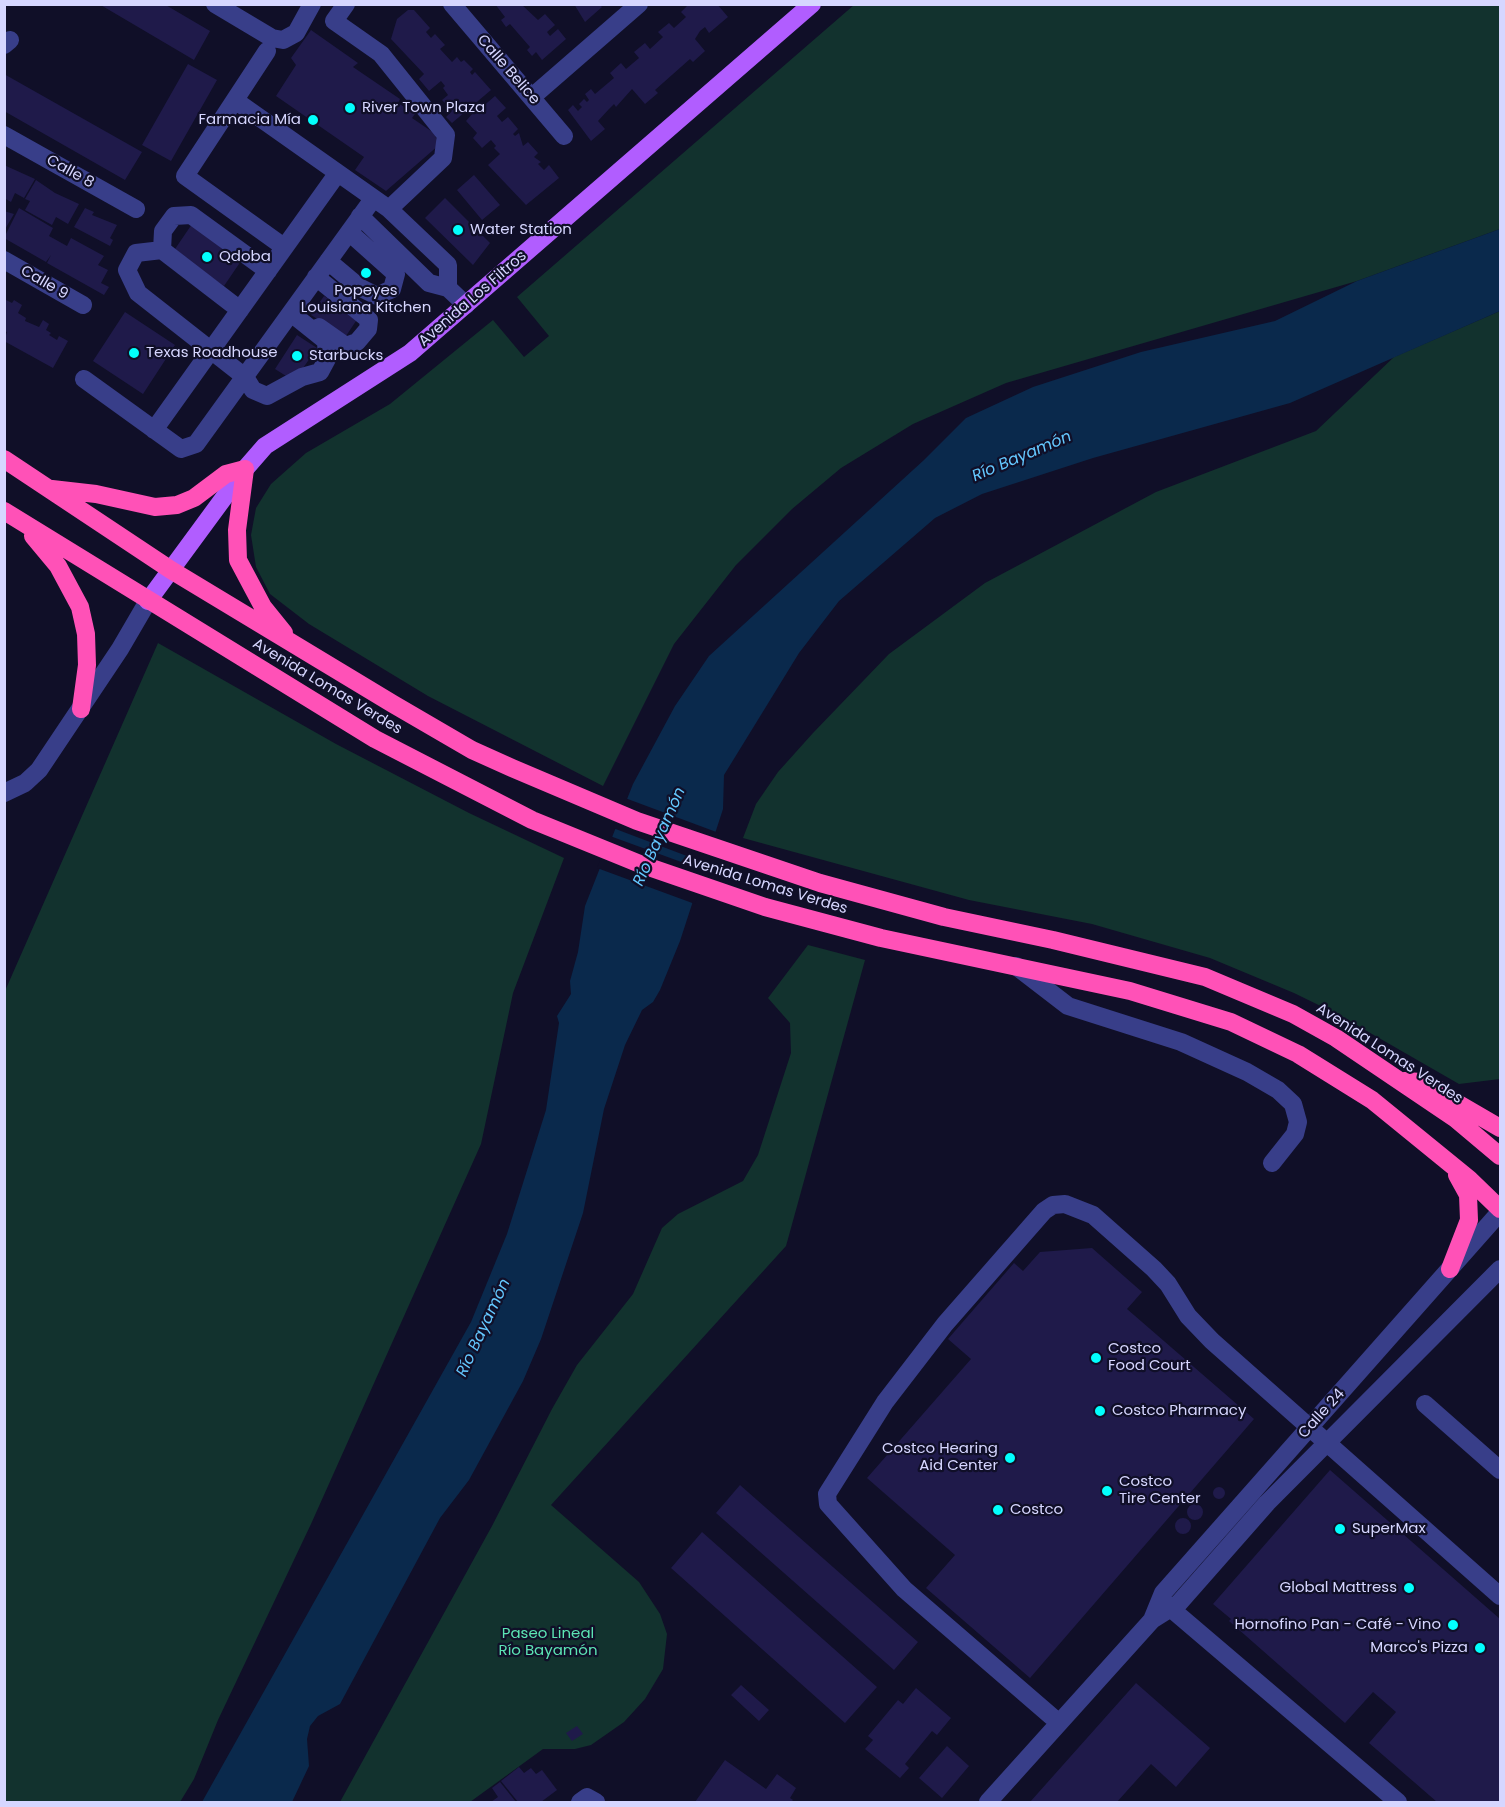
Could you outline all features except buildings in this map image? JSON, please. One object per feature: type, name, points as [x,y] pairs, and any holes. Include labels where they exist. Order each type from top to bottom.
[{"type":"highway","name":"Avenida Lomas Verdes","points":[[4,459],[171,570],[472,750],[543,783],[687,840],[820,883],[944,917],[1053,940],[1205,977],[1293,1014],[1456,1119],[1500,1156]]},
{"type":"highway","points":[[51,489],[96,494],[155,507],[177,505],[194,498],[226,474],[245,469],[237,530],[238,560],[263,607],[290,641]]},
{"type":"highway","name":"Avenida Lomas Verdes","points":[[4,511],[375,739],[532,820],[640,864],[765,907],[881,938],[1162,999],[1265,1037],[1298,1054],[1372,1100],[1452,1166],[1500,1211]]},
{"type":"highway","points":[[23,523],[58,566],[80,607],[86,634],[87,665],[81,709]]},
{"type":"highway","points":[[1400,1081],[1422,1082],[1500,1128]]},
{"type":"highway","points":[[1450,1269],[1469,1220],[1468,1195],[1452,1166]]},
{"type":"main road","name":"Avenida Los Filtros","points":[[148,601],[245,469],[265,446],[410,353],[812,4]]},
{"type":"street","points":[[215,4],[272,38],[283,40],[296,33],[312,4]]},
{"type":"street","points":[[346,4],[334,21],[381,54],[446,135],[443,158],[389,209]]},
{"type":"street","name":"Calle Belice","points":[[452,4],[564,136]]},
{"type":"street","points":[[532,97],[639,4]]},
{"type":"street","points":[[267,51],[185,176],[284,248]]},
{"type":"street","points":[[236,101],[389,209],[448,265],[448,288]]},
{"type":"street","name":"Calle 8","points":[[4,135],[136,209]]},
{"type":"street","points":[[154,430],[337,174]]},
{"type":"street","points":[[84,379],[181,449],[196,444],[373,199]]},
{"type":"street","points":[[162,250],[163,231],[174,216],[190,215],[268,271]]},
{"type":"street","points":[[360,216],[429,283],[448,288],[466,305]]},
{"type":"street","points":[[328,261],[359,287],[376,296],[392,289],[396,274],[349,232]]},
{"type":"street","points":[[240,310],[162,250],[136,253],[127,270],[138,292],[245,377],[253,390],[267,396],[302,377],[320,372],[327,359],[326,341],[293,310]]},
{"type":"street","name":"Calle 9","points":[[4,260],[83,305]]},
{"type":"street","points":[[293,310],[346,346],[357,342],[368,329],[369,320],[316,277]]},
{"type":"street","points":[[4,793],[25,783],[39,770],[81,709],[148,601]]},
{"type":"street","points":[[1016,966],[1068,1006],[1181,1042],[1247,1072],[1278,1090],[1293,1104],[1299,1122],[1295,1134],[1272,1163]]},
{"type":"street","points":[[1058,1722],[904,1589],[828,1504],[827,1494],[846,1460],[885,1402],[945,1324],[1044,1211],[1053,1205],[1072,1206],[1093,1215],[1154,1269],[1168,1284],[1188,1316],[1212,1341],[1500,1596]]},
{"type":"street","name":"Calle 24","points":[[988,1803],[1058,1722],[1152,1620],[1309,1428],[1500,1211]]},
{"type":"street","name":"Calle 24","points":[[1166,1603],[1179,1603],[1267,1503],[1500,1269]]},
{"type":"street","points":[[1425,1404],[1499,1466]]},
{"type":"street","points":[[1166,1603],[1398,1803]]},
{"type":"green space","points":[[854,5],[1500,5],[1500,229],[1357,281],[1006,383],[913,424],[841,468],[792,509],[736,565],[674,644],[603,786],[428,696],[309,624],[270,594],[256,567],[251,535],[256,508],[271,484],[306,453],[390,404],[493,320],[524,357],[549,336],[517,297]]},
{"type":"green space","points":[[1500,311],[1500,1079],[1459,1084],[1339,1015],[1294,993],[1210,958],[1092,924],[969,900],[743,838],[756,804],[778,772],[813,733],[889,654],[985,583],[1156,492],[1316,431],[1394,357]]},
{"type":"green space","points":[[158,643],[336,744],[469,813],[564,858],[513,993],[481,1144],[311,1524],[218,1720],[194,1779],[180,1802],[5,1802],[5,991]]},
{"type":"green space","name":"Paseo Lineal Río Bayamón","points":[[808,945],[865,960],[786,1246],[551,1505],[639,1582],[660,1614],[667,1634],[663,1669],[645,1699],[624,1722],[591,1745],[575,1749],[543,1749],[470,1802],[340,1802],[492,1526],[552,1409],[577,1365],[633,1294],[662,1228],[678,1214],[743,1181],[758,1155],[791,1053],[790,1023],[768,998]]},
{"type":"water","name":"Río Bayamón","points":[[1500,229],[1500,311],[1290,403],[1093,458],[982,494],[935,518],[839,601],[799,653],[724,775],[723,809],[680,941],[660,990],[653,1002],[642,1010],[625,1045],[604,1109],[583,1213],[541,1339],[523,1381],[469,1480],[440,1518],[340,1704],[318,1716],[310,1726],[307,1739],[309,1766],[292,1802],[202,1802],[471,1322],[507,1234],[546,1110],[559,1023],[557,1016],[571,994],[570,981],[578,952],[585,906],[633,784],[675,706],[709,656],[924,460],[966,418],[1033,387],[1141,352],[1275,321],[1357,281]]},
{"type":"pier","points":[[625,798],[719,833],[708,864],[613,828]]},
{"type":"pier","points":[[610,836],[706,871],[695,904],[597,868]]},
{"type":"place","name":"River Town Plaza","points":[[350,108]]},
{"type":"place","name":"Farmacia Mía","points":[[313,120]]},
{"type":"place","name":"Water Station","points":[[458,230]]},
{"type":"place","name":"Qdoba","points":[[207,257]]},
{"type":"place","name":"Popeyes Louisiana Kitchen","points":[[366,273]]},
{"type":"place","name":"Texas Roadhouse","points":[[134,353]]},
{"type":"place","name":"Starbucks","points":[[297,356]]},
{"type":"place","name":"Costco Food Court","points":[[1096,1358]]},
{"type":"place","name":"Costco Pharmacy","points":[[1100,1411]]},
{"type":"place","name":"Costco Hearing Aid Center","points":[[1010,1458]]},
{"type":"place","name":"Costco Tire Center","points":[[1107,1491]]},
{"type":"place","name":"Costco","points":[[998,1510]]},
{"type":"place","name":"SuperMax","points":[[1340,1529]]},
{"type":"place","name":"Global Mattress","points":[[1409,1588]]},
{"type":"place","name":"Hornofino Pan - Café - Vino","points":[[1453,1625]]},
{"type":"place","name":"Marco's Pizza","points":[[1480,1648]]}]
